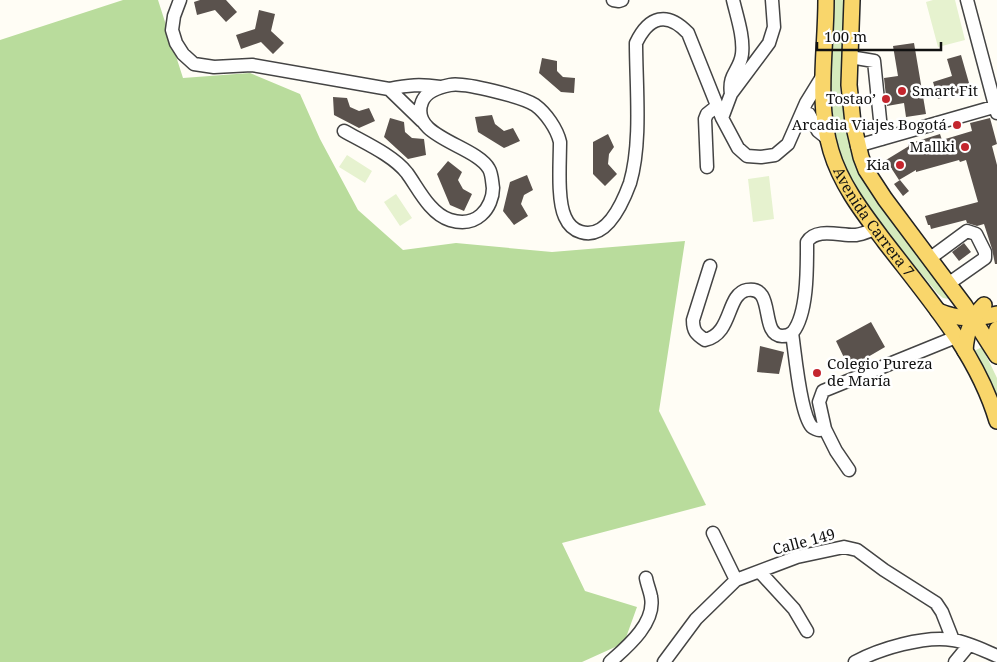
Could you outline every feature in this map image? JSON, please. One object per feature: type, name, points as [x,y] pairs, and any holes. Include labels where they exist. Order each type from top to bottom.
[{"type":"main road","name":"Avenida Carrera 7","points":[[826,0],[822,77],[828,139],[835,162],[856,202],[936,308],[965,351],[986,389],[997,421]]},
{"type":"main road","name":"Avenida Carrera 7","points":[[852,0],[850,104],[857,146],[866,170],[929,260],[970,312],[996,354]]},
{"type":"main road","points":[[936,308],[950,302],[951,288]]},
{"type":"main road","points":[[965,351],[970,312],[975,308],[991,303]]},
{"type":"main road","points":[[936,308],[952,316],[970,312],[997,314]]},
{"type":"main road","points":[[996,354],[995,336],[997,329]]},
{"type":"street","points":[[180,0],[174,16],[172,30],[176,43],[183,54],[194,64],[214,67],[252,65],[389,90],[423,84],[440,87]]},
{"type":"street","points":[[613,0],[622,0]]},
{"type":"street","points":[[731,94],[729,84],[740,62],[742,53],[739,25],[733,0]]},
{"type":"street","points":[[707,167],[705,119],[707,114],[720,112],[769,43],[774,27],[772,0]]},
{"type":"street","points":[[857,146],[996,109],[967,0]]},
{"type":"street","points":[[422,121],[422,102],[427,95],[440,87],[453,84],[530,102],[536,106],[558,132],[560,142],[561,204],[565,218],[570,226],[579,232],[590,234],[601,229],[612,219],[623,201],[630,181],[637,138],[636,43],[642,30],[653,21],[667,18],[679,23],[688,33],[720,112],[738,148],[747,156],[760,157],[775,154],[788,144],[810,96],[822,77]]},
{"type":"street","points":[[850,57],[874,61],[882,138]]},
{"type":"street","points":[[344,131],[399,164],[439,214],[460,223],[474,220],[482,215],[493,193],[489,169],[468,150],[439,136],[398,96],[389,90]]},
{"type":"street","points":[[801,117],[804,114],[809,114],[818,131],[828,139]]},
{"type":"street","points":[[710,266],[693,320],[693,329],[698,336],[705,340],[716,336],[727,321],[735,300],[740,294],[749,290],[756,292],[767,303],[770,327],[777,335],[787,336],[792,333],[799,320],[807,288],[807,242],[810,238],[817,234],[856,235],[875,229]]},
{"type":"street","points":[[929,260],[967,231],[976,234],[985,252],[985,258],[951,288]]},
{"type":"street","points":[[792,333],[806,418],[813,427],[819,430],[825,429]]},
{"type":"street","points":[[849,470],[836,451],[825,429],[820,402],[824,391],[956,337]]},
{"type":"street","points":[[713,533],[736,580]]},
{"type":"street","name":"Calle 149","points":[[664,662],[696,619],[736,580],[798,557],[840,547],[853,548],[936,603],[942,612],[953,640]]},
{"type":"street","points":[[760,572],[794,609],[807,631]]},
{"type":"street","points":[[610,662],[641,632],[651,611],[652,599],[646,578]]},
{"type":"street","points":[[855,662],[866,656],[917,641],[953,640],[997,656]]},
{"type":"street","points":[[955,662],[969,645]]},
{"type":"green space","points":[[123,0],[158,0],[183,78],[250,73],[300,94],[320,139],[358,210],[403,250],[456,243],[552,252],[685,241],[659,411],[706,505],[562,543],[585,591],[637,607],[624,643],[582,662],[0,662],[0,40]]},
{"type":"green space","points":[[833,0],[847,0],[840,93],[853,154],[915,251],[949,299],[943,298],[938,294],[869,210],[843,167],[834,137],[828,88]]},
{"type":"green space","points":[[933,0],[955,0],[965,40],[938,47],[926,2]]},
{"type":"green space","points":[[347,155],[372,171],[365,183],[339,167]]},
{"type":"green space","points":[[769,176],[774,219],[753,222],[748,179]]},
{"type":"green space","points":[[396,194],[412,218],[400,226],[384,202]]},
{"type":"green space","points":[[982,347],[997,378],[997,411],[972,352]]},
{"type":"building","points":[[200,0],[226,0],[237,12],[226,22],[215,10],[197,15],[194,2]]},
{"type":"building","points":[[259,10],[275,14],[271,31],[284,43],[273,54],[261,42],[241,49],[236,35],[255,29]]},
{"type":"building","name":"Smart Fit","points":[[914,43],[926,114],[906,117],[904,103],[887,106],[884,78],[898,76],[893,46]]},
{"type":"building","points":[[961,55],[971,90],[938,99],[933,82],[952,76],[947,59]]},
{"type":"building","points":[[542,58],[557,61],[557,71],[563,77],[575,78],[574,93],[561,92],[539,73]]},
{"type":"building","points":[[333,97],[347,98],[350,107],[359,111],[369,108],[375,121],[359,128],[334,115]]},
{"type":"building","points":[[492,115],[495,124],[504,131],[513,128],[520,141],[504,148],[478,132],[475,117]]},
{"type":"building","points":[[390,118],[404,122],[405,132],[412,138],[424,139],[426,155],[408,159],[384,137]]},
{"type":"building","points":[[990,118],[997,144],[992,146],[997,165],[997,264],[995,264],[984,224],[977,226],[967,223],[966,220],[931,229],[925,216],[978,202],[966,160],[960,162],[959,160],[916,172],[916,170],[899,180],[886,160],[909,146],[908,144],[940,134],[942,140],[972,131],[970,123]]},
{"type":"building","points":[[608,134],[614,147],[609,154],[608,164],[617,174],[605,186],[593,174],[593,142]]},
{"type":"building","points":[[448,161],[462,172],[458,180],[463,189],[472,194],[464,211],[450,205],[437,174]]},
{"type":"building","points":[[527,175],[533,190],[524,195],[521,204],[528,216],[514,225],[503,211],[510,182]]},
{"type":"building","points":[[900,180],[909,191],[903,196],[894,184]]},
{"type":"building","points":[[964,243],[971,252],[959,261],[952,252]]},
{"type":"building","points":[[871,322],[885,347],[849,368],[836,341]]},
{"type":"building","points":[[760,346],[784,352],[779,374],[757,372]]},
{"type":"place","name":"Smart Fit","points":[[902,91]]},
{"type":"place","name":"Tostao’","points":[[886,99]]},
{"type":"place","name":"Arcadia Viajes Bogotá","points":[[957,125]]},
{"type":"place","name":"Mallki","points":[[965,147]]},
{"type":"place","name":"Kia","points":[[900,165]]},
{"type":"place","name":"Colegio Pureza de María","points":[[817,373]]}]
